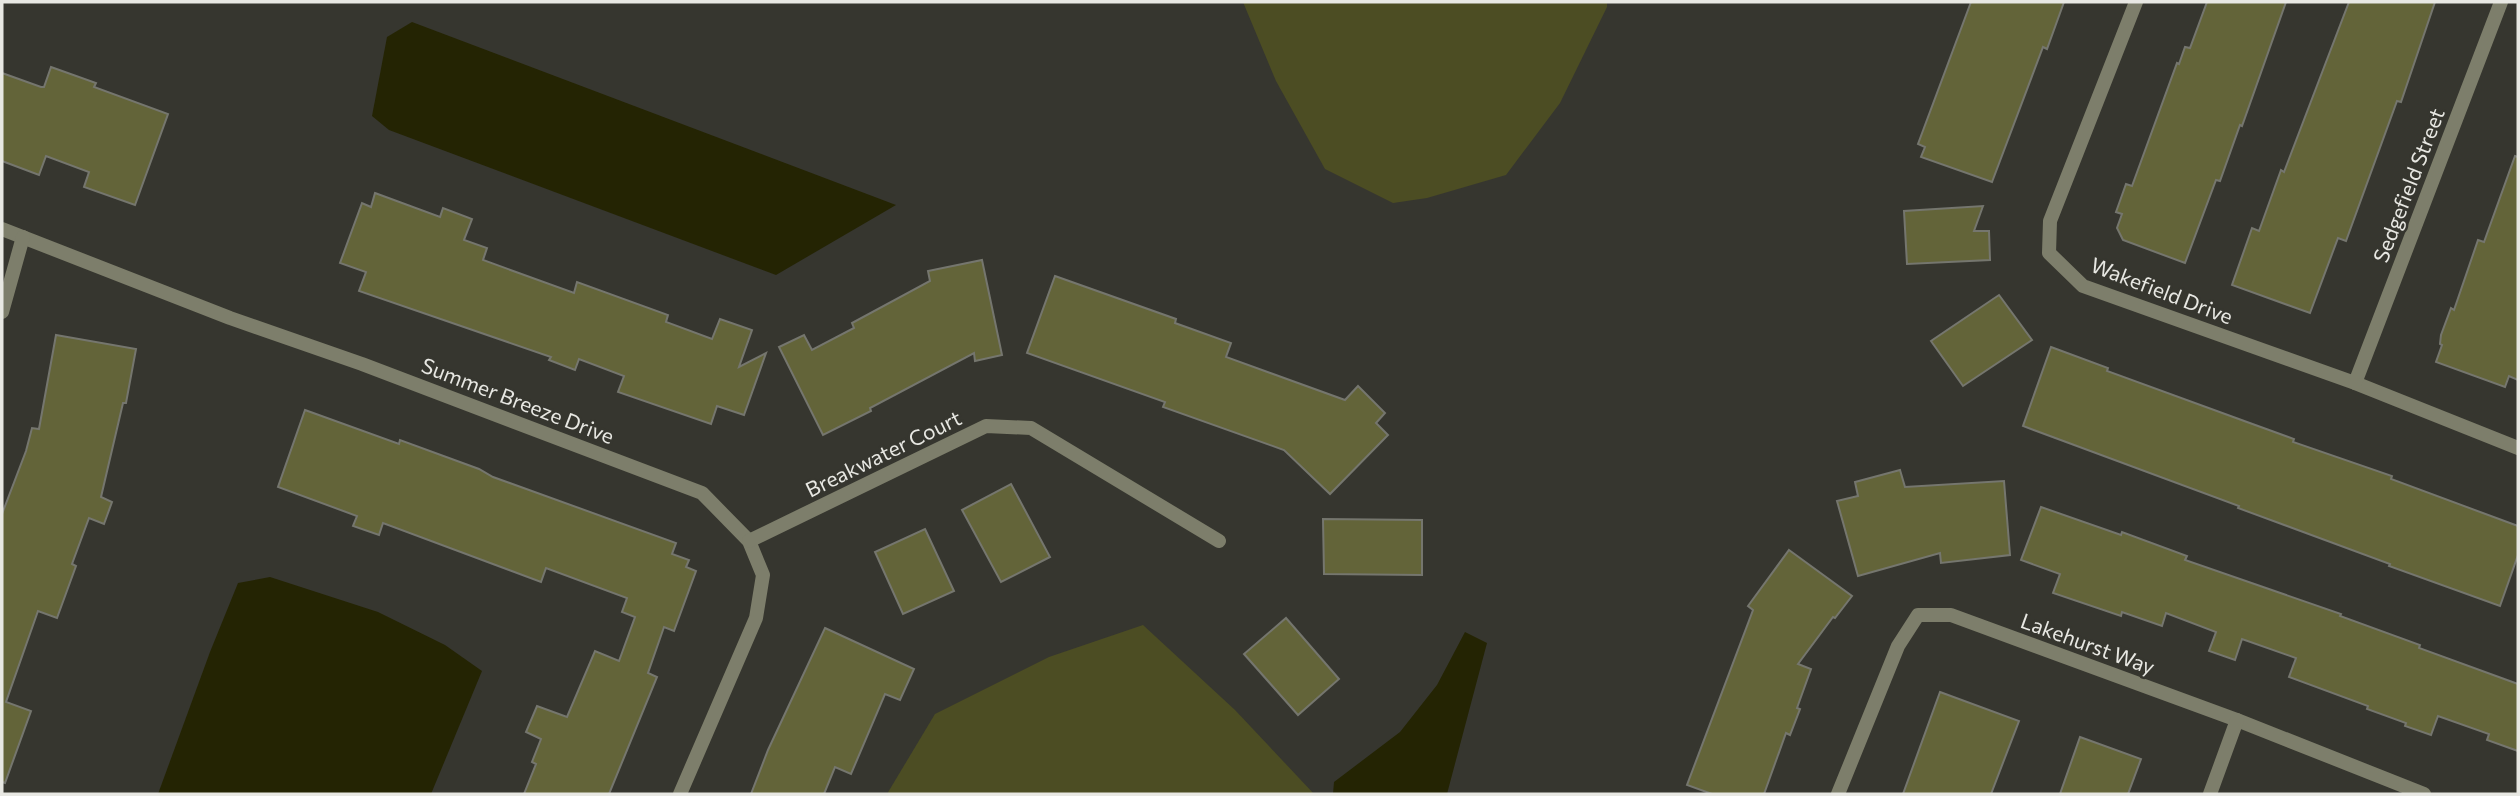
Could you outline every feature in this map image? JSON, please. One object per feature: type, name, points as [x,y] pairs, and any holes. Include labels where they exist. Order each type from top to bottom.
[{"type":"street","name":"Wakefield Drive","points":[[2136,2],[2050,221],[2049,253],[2083,286],[2355,383],[2518,449]]},
{"type":"street","name":"Sedgefield Street","points":[[2355,383],[2501,2]]},
{"type":"street","name":"Summer Breeze Drive","points":[[2,229],[230,318],[362,364],[702,492],[749,541],[763,575],[756,618],[680,794]]},
{"type":"street","points":[[2,312],[23,237]]},
{"type":"street","name":"Breakwater Court","points":[[749,541],[986,426],[1031,428],[1219,541]]},
{"type":"street","name":"Lakehurst Way","points":[[1838,794],[1898,646],[1918,615],[1951,615],[2237,720],[2424,794]]},
{"type":"street","points":[[2210,794],[2237,720]]},
{"type":"shaded area","points":[[1243,2],[1607,2],[1607,7],[1560,103],[1506,175],[1427,198],[1393,203],[1325,169],[1276,81]]},
{"type":"shaded area","points":[[412,22],[896,205],[776,275],[389,130],[372,116],[387,37]]},
{"type":"shaded area","points":[[270,577],[378,612],[445,645],[482,671],[431,794],[158,794],[238,583]]},
{"type":"shaded area","points":[[1143,625],[1235,710],[1314,794],[887,794],[935,714],[1049,657]]},
{"type":"shaded area","points":[[1465,632],[1487,643],[1447,794],[1333,794],[1334,782],[1400,732],[1437,685]]},
{"type":"building","points":[[1971,2],[2064,2],[2047,49],[2043,47],[1992,182],[1921,157],[1925,147],[1918,144]]},
{"type":"building","points":[[2207,2],[2286,2],[2242,126],[2240,125],[2220,181],[2216,180],[2185,263],[2123,240],[2117,228],[2122,214],[2116,212],[2126,184],[2132,186],[2177,63],[2179,64],[2185,47],[2190,48]]},
{"type":"building","points":[[2349,2],[2435,2],[2401,102],[2397,101],[2346,241],[2338,238],[2310,313],[2232,285],[2252,228],[2259,231],[2281,170],[2284,172]]},
{"type":"building","points":[[51,67],[96,83],[94,87],[168,114],[135,205],[84,187],[89,172],[46,156],[39,175],[2,161],[2,73],[44,87]]},
{"type":"building","points":[[2515,156],[2518,157],[2518,380],[2509,376],[2505,387],[2436,362],[2442,345],[2441,335],[2451,308],[2454,310],[2478,240],[2484,242]]},
{"type":"building","points":[[375,193],[440,217],[443,208],[472,219],[464,240],[487,248],[483,260],[574,293],[577,282],[668,315],[666,322],[712,339],[720,319],[752,330],[739,367],[766,353],[744,415],[717,406],[711,424],[618,392],[624,376],[579,359],[575,370],[549,360],[551,357],[359,291],[366,272],[340,263],[362,203],[371,207]]},
{"type":"building","points":[[1983,206],[1974,231],[1989,231],[1990,260],[1907,264],[1904,211]]},
{"type":"building","points":[[982,260],[1002,355],[975,361],[974,353],[823,435],[779,347],[804,335],[812,350],[854,328],[852,323],[930,281],[928,271]]},
{"type":"building","points":[[1055,276],[1176,319],[1175,323],[1231,343],[1226,357],[1345,400],[1358,386],[1385,413],[1376,423],[1388,435],[1330,494],[1284,450],[1163,407],[1165,402],[1027,353]]},
{"type":"building","points":[[1999,295],[2032,340],[1963,386],[1931,341]]},
{"type":"building","points":[[56,335],[136,349],[126,403],[123,403],[101,497],[112,502],[104,524],[89,518],[72,564],[76,566],[57,618],[38,611],[6,702],[31,711],[5,783],[2,782],[2,514],[32,428],[39,429]]},
{"type":"building","points":[[2051,347],[2108,368],[2107,371],[2294,439],[2293,442],[2392,476],[2391,479],[2518,526],[2518,555],[2500,606],[2023,426]]},
{"type":"building","points":[[305,410],[399,444],[400,440],[479,469],[493,477],[676,543],[672,554],[689,560],[686,567],[696,571],[674,631],[664,627],[648,673],[657,677],[609,794],[524,794],[536,764],[532,762],[541,739],[526,732],[537,706],[567,717],[595,651],[619,661],[635,617],[622,612],[627,598],[546,568],[541,582],[383,523],[379,535],[353,526],[357,516],[278,487]]},
{"type":"building","points":[[1900,470],[1905,487],[2004,481],[2010,555],[1941,563],[1940,553],[1858,576],[1837,501],[1858,496],[1855,482]]},
{"type":"building","points":[[1011,484],[1050,557],[1001,582],[962,510]]},
{"type":"building","points":[[2041,507],[2187,556],[2185,560],[2341,614],[2340,616],[2420,645],[2419,648],[2518,684],[2518,751],[2487,740],[2489,734],[2438,716],[2431,735],[2405,726],[2406,723],[2367,709],[2368,706],[2289,677],[2296,658],[2242,639],[2235,660],[2209,651],[2216,632],[2166,613],[2162,626],[2122,612],[2121,616],[2053,593],[2060,574],[2021,560]]},
{"type":"building","points":[[1323,519],[1422,520],[1422,575],[1324,574]]},
{"type":"building","points":[[925,529],[954,591],[903,614],[875,552]]},
{"type":"building","points":[[1789,550],[1852,596],[1798,664],[1811,669],[1797,708],[1800,709],[1790,735],[1786,733],[1764,794],[1712,794],[1687,785],[1753,610],[1748,606]]},
{"type":"building","points":[[1286,618],[1339,679],[1298,715],[1244,654]]},
{"type":"building","points":[[825,628],[914,669],[900,700],[885,694],[851,774],[835,767],[824,794],[751,794],[768,750]]},
{"type":"building","points":[[1940,692],[2019,721],[1991,794],[1903,794]]},
{"type":"building","points":[[2080,737],[2141,759],[2128,794],[2060,794]]}]
